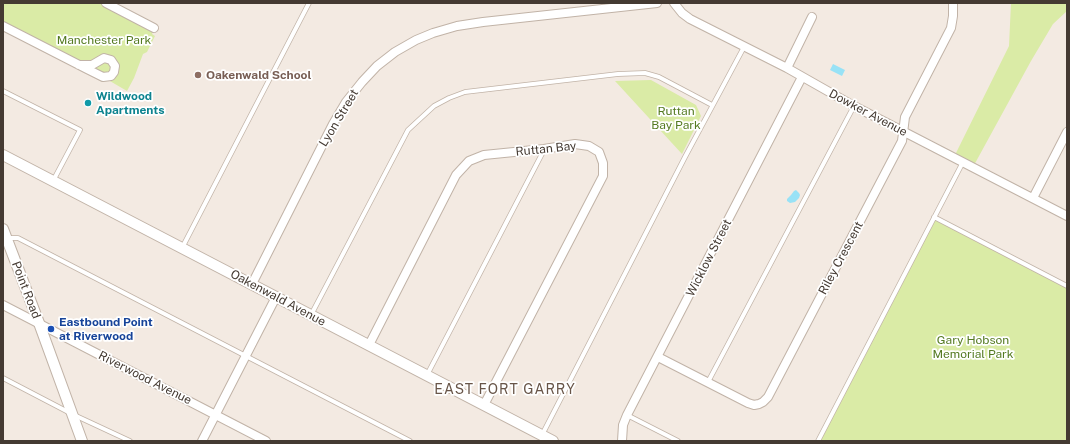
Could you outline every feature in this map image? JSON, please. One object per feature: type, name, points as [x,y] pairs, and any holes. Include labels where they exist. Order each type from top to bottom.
[{"type":"street","points":[[106,3],[154,28]]},
{"type":"street","name":"Lyon Street","points":[[252,284],[333,124],[346,102],[377,66],[395,52],[416,40],[457,26],[657,3]]},
{"type":"street","name":"Dowker Avenue","points":[[674,3],[682,13],[690,19],[787,68],[854,106],[1067,216]]},
{"type":"street","name":"Riley Crescent","points":[[658,357],[748,403],[754,405],[759,404],[768,397],[902,141],[905,117],[951,28],[954,3]]},
{"type":"street","points":[[787,68],[812,16]]},
{"type":"street","points":[[3,26],[79,65]]},
{"type":"street","name":"Wicklow Street","points":[[622,441],[623,425],[627,415],[802,77]]},
{"type":"street","points":[[1033,198],[1067,132]]},
{"type":"street","name":"Ruttan Bay","points":[[369,345],[456,175],[469,162],[484,155],[544,149],[575,144],[590,146],[599,152],[603,163],[603,176],[484,405]]},
{"type":"street","name":"Oakenwald Avenue","points":[[3,155],[553,441]]},
{"type":"street","points":[[3,162],[18,163]]},
{"type":"street","name":"Point Road","points":[[5,234],[82,441]]},
{"type":"street","points":[[202,441],[276,297]]},
{"type":"street","name":"Riverwood Avenue","points":[[3,304],[266,441]]},
{"type":"lane","points":[[182,248],[309,3]]},
{"type":"lane","points":[[542,435],[712,105],[744,46]]},
{"type":"lane","points":[[311,315],[408,130],[434,106],[449,98],[465,92],[625,73],[645,73],[659,77],[712,105]]},
{"type":"lane","points":[[3,91],[80,130],[53,181]]},
{"type":"lane","points":[[708,382],[854,106]]},
{"type":"lane","points":[[427,376],[544,149]]},
{"type":"lane","points":[[818,441],[963,162]]},
{"type":"lane","points":[[934,217],[1067,286]]},
{"type":"lane","points":[[5,234],[18,238],[410,441]]},
{"type":"lane","points":[[3,378],[72,414],[130,441]]},
{"type":"lane","points":[[627,415],[678,441]]},
{"type":"green space","name":"Manchester Park","points":[[3,3],[106,3],[154,28],[152,34],[155,36],[147,52],[143,54],[134,78],[127,91],[103,77],[3,26]]},
{"type":"green space","points":[[1011,3],[1067,3],[1067,11],[1053,24],[973,167],[954,157],[1009,46]]},
{"type":"green space","name":"Ruttan Bay Park","points":[[651,80],[696,105],[701,116],[682,154],[615,81]]},
{"type":"green space","name":"Gary Hobson Memorial Park","points":[[934,217],[1067,286],[1067,441],[818,441]]},
{"type":"water","points":[[833,64],[845,70],[842,76],[830,70]]},
{"type":"water","points":[[796,190],[800,195],[799,198],[795,202],[790,203],[787,199]]},
{"type":"place","name":"Oakenwald School","points":[[198,75]]},
{"type":"place","name":"Wildwood Apartments","points":[[88,103]]},
{"type":"place","name":"Eastbound Point at Riverwood","points":[[51,329]]},
{"type":"district","name":"EAST FORT GARRY","points":[[505,390]]}]
